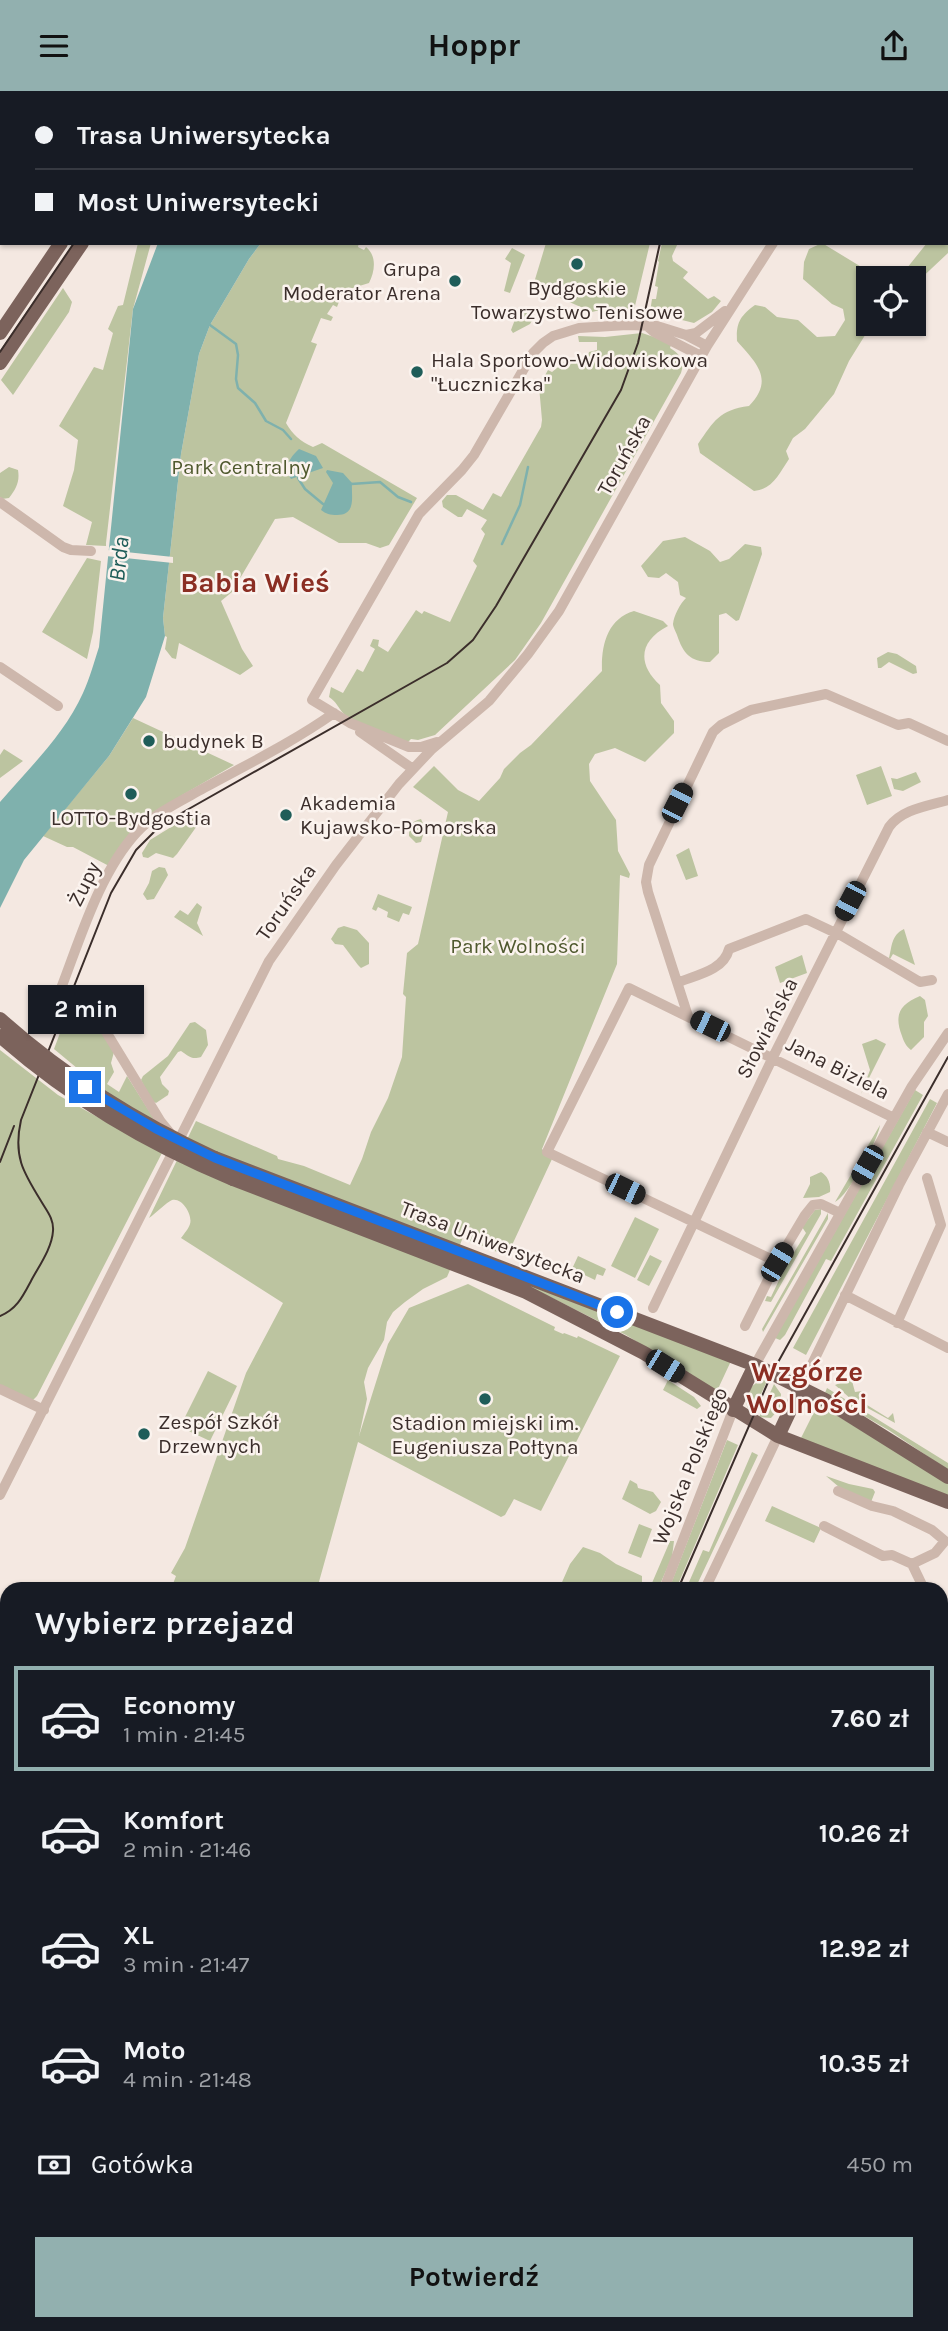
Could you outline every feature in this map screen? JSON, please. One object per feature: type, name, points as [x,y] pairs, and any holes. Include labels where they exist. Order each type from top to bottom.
[{"type":"main road","points":[[0,333],[60,245]]},
{"type":"main road","points":[[0,363],[81,245]]},
{"type":"main road","name":"Trasa Uniwersytecka","points":[[0,1019],[70,1076],[106,1101],[169,1136],[549,1302],[644,1353],[778,1436]]},
{"type":"main road","name":"Trasa Uniwersytecka","points":[[0,1036],[46,1074],[102,1113],[150,1141],[233,1179],[405,1238],[755,1365],[801,1387]]},
{"type":"main road","name":"Wojska Polskiego","points":[[733,1410],[755,1365]]},
{"type":"main road","points":[[948,1476],[801,1387],[778,1436],[948,1502]]},
{"type":"street","name":"Toruńska","points":[[0,1495],[269,961],[362,831],[416,766],[444,738],[489,702],[559,611],[704,351],[772,245]]},
{"type":"street","points":[[686,335],[699,331],[733,305]]},
{"type":"street","points":[[647,326],[654,332],[704,351]]},
{"type":"street","points":[[416,766],[312,700],[419,514],[474,455],[533,353],[553,336],[579,328],[657,326],[686,335],[704,351]]},
{"type":"street","points":[[0,502],[63,547],[91,551]]},
{"type":"street","points":[[0,667],[58,706]]},
{"type":"street","points":[[688,1016],[648,892],[646,876],[713,732],[751,710],[826,694],[898,725],[909,723],[948,741]]},
{"type":"street","name":"Żupy","points":[[179,1137],[168,1132],[161,1122],[94,1011],[79,999],[60,991],[105,882],[128,843],[144,825],[311,729],[334,713]]},
{"type":"street","points":[[351,723],[409,747],[432,744],[444,738]]},
{"type":"street","points":[[409,747],[416,766]]},
{"type":"street","name":"Słowiańska","points":[[653,1308],[839,923],[895,819],[905,813],[948,800]]},
{"type":"street","points":[[679,982],[722,963],[729,949],[806,919],[836,933],[920,982],[932,981]]},
{"type":"street","name":"Jana Biziela","points":[[695,1222],[547,1152],[629,988],[894,1118]]},
{"type":"street","name":"Wojska Polskiego","points":[[755,1365],[918,1076],[948,1033]]},
{"type":"street","points":[[801,1387],[948,1094]]},
{"type":"street","points":[[927,1132],[948,1142]]},
{"type":"street","points":[[897,1323],[941,1225],[927,1178]]},
{"type":"street","points":[[745,1326],[777,1262],[813,1205],[824,1205],[840,1213]]},
{"type":"street","points":[[695,1222],[777,1262]]},
{"type":"street","points":[[845,1295],[948,1348]]},
{"type":"street","points":[[0,1389],[44,1410]]},
{"type":"street","name":"Wojska Polskiego","points":[[667,1582],[733,1410]]},
{"type":"street","points":[[708,1582],[778,1436]]},
{"type":"street","points":[[838,1491],[872,1506],[894,1511],[932,1530],[945,1541],[935,1553],[912,1564]]},
{"type":"street","points":[[824,1526],[883,1556],[892,1555],[912,1564],[921,1582]]},
{"type":"green space","points":[[138,245],[150,245],[133,309],[106,546],[86,545],[92,522],[63,506],[74,470],[78,440],[59,426],[94,367],[103,370],[113,333],[108,329],[118,306],[123,305]]},
{"type":"green space","name":"Park Centralny","points":[[260,245],[358,245],[370,251],[374,264],[369,283],[343,291],[337,307],[333,305],[327,314],[333,317],[331,321],[321,318],[311,342],[317,344],[286,423],[304,442],[313,447],[322,443],[417,498],[389,545],[380,548],[366,543],[339,543],[293,517],[275,519],[232,592],[221,601],[242,649],[253,666],[240,675],[179,643],[176,659],[172,658],[165,649],[167,637],[163,618],[181,454],[199,354],[210,325]]},
{"type":"green space","name":"Bydgoskie Towarzystwo Tenisowe","points":[[545,245],[650,245],[634,310],[604,309],[592,312],[533,286]]},
{"type":"green space","points":[[662,245],[677,245],[672,256],[673,261],[688,272],[683,278],[708,299],[714,296],[721,301],[712,312],[694,323],[650,312],[658,287],[655,286]]},
{"type":"green space","points":[[825,245],[860,266],[856,266],[856,336],[865,336],[849,361],[834,394],[805,429],[793,438],[786,451],[789,459],[775,480],[761,490],[754,491],[700,453],[698,444],[718,418],[731,410],[749,406],[761,388],[762,379],[756,364],[737,341],[738,325],[742,316],[750,309],[755,305],[765,307],[777,317],[798,320],[817,337],[835,336],[845,320],[843,309],[832,304],[803,279],[804,262],[809,249]]},
{"type":"green space","points":[[925,245],[948,245],[948,253],[926,274],[926,266],[909,266]]},
{"type":"green space","points":[[512,248],[525,255],[510,293],[504,291],[511,263],[505,259]]},
{"type":"green space","points":[[63,288],[72,302],[69,312],[13,395],[1,380]]},
{"type":"green space","points":[[525,307],[533,319],[530,324],[513,333],[511,330],[519,309]]},
{"type":"green space","points":[[642,333],[671,345],[670,348],[682,361],[681,373],[541,623],[515,660],[435,735],[418,740],[411,739],[408,742],[366,727],[344,714],[329,697],[331,687],[343,693],[357,669],[363,672],[375,649],[370,646],[373,639],[379,640],[378,646],[388,652],[416,610],[450,622],[477,566],[473,561],[485,534],[481,529],[487,520],[467,509],[462,517],[458,517],[443,507],[442,501],[447,495],[456,495],[483,510],[493,493],[501,497],[541,427],[539,386],[548,370],[552,372],[567,360],[588,356],[589,352],[597,350],[597,342],[579,342],[578,336],[605,337]]},
{"type":"green space","points":[[9,467],[18,470],[18,482],[9,498],[2,499],[0,473]]},
{"type":"green space","points":[[685,537],[710,551],[720,562],[729,559],[745,544],[761,547],[762,554],[739,620],[736,621],[726,613],[719,615],[719,653],[710,662],[692,658],[679,641],[673,624],[686,598],[680,595],[678,582],[666,573],[659,578],[648,577],[641,566],[663,541]]},
{"type":"green space","points":[[87,558],[101,561],[93,632],[87,659],[42,632]]},
{"type":"green space","name":"Park Wolności","points":[[634,611],[663,621],[668,626],[651,639],[645,653],[645,661],[647,669],[660,685],[661,703],[674,721],[674,733],[645,762],[615,748],[595,754],[589,764],[590,781],[616,820],[618,851],[630,874],[629,878],[620,875],[617,964],[542,1149],[552,1159],[507,1256],[465,1239],[469,1228],[467,1227],[456,1255],[731,1361],[717,1391],[626,1335],[552,1298],[455,1258],[447,1277],[405,1302],[393,1312],[387,1322],[384,1340],[368,1368],[364,1382],[367,1399],[359,1436],[388,1344],[409,1308],[468,1284],[555,1327],[554,1330],[577,1338],[578,1336],[620,1356],[541,1511],[514,1499],[501,1517],[358,1442],[319,1582],[174,1582],[176,1576],[171,1573],[185,1548],[246,1373],[283,1303],[181,1238],[189,1227],[190,1216],[179,1201],[170,1201],[149,1218],[196,1121],[277,1156],[278,1159],[304,1166],[350,1185],[388,1098],[402,1057],[407,953],[418,944],[448,812],[413,787],[434,766],[458,790],[479,801],[500,778],[504,769],[531,745],[602,671],[603,652],[608,635],[617,620]]},
{"type":"green space","points":[[888,652],[897,654],[916,666],[917,673],[913,674],[889,662],[878,668],[877,658]]},
{"type":"green space","name":"LOTTO-Bydgostia","points":[[133,718],[234,765],[179,797],[109,866],[73,847],[43,836],[109,756]]},
{"type":"green space","points":[[4,749],[23,761],[0,778],[0,755]]},
{"type":"green space","points":[[881,766],[892,796],[867,805],[856,775]]},
{"type":"green space","points":[[916,772],[921,782],[903,791],[894,789],[891,778],[897,779]]},
{"type":"green space","points":[[197,811],[204,816],[173,858],[156,853],[148,858],[143,857],[142,853],[150,840]]},
{"type":"green space","points":[[421,819],[425,828],[421,842],[416,843],[409,836],[409,830],[413,823]]},
{"type":"green space","points":[[689,848],[698,876],[686,880],[676,855]]},
{"type":"green space","points":[[159,867],[165,868],[168,875],[154,899],[147,900],[143,894],[152,871]]},
{"type":"green space","points":[[378,894],[412,907],[409,915],[403,913],[399,922],[387,917],[388,912],[378,907],[376,911],[372,909]]},
{"type":"green space","points":[[197,903],[202,907],[197,923],[203,936],[174,917],[180,910],[188,915]]},
{"type":"green space","points":[[344,926],[357,930],[369,943],[369,964],[361,968],[343,945],[335,944],[331,939],[338,928]]},
{"type":"green space","points":[[904,929],[915,965],[893,954],[889,958],[894,938]]},
{"type":"green space","points":[[802,955],[807,973],[780,983],[775,967]]},
{"type":"green space","points":[[920,996],[925,1000],[928,1016],[924,1022],[924,1037],[911,1050],[903,1038],[899,1016],[907,1003]]},
{"type":"green space","points":[[72,1001],[91,1014],[114,1052],[111,1063],[114,1072],[107,1084],[119,1092],[127,1076],[156,1122],[107,1093],[54,1049]]},
{"type":"green space","points":[[195,1022],[206,1030],[208,1045],[198,1058],[178,1052],[160,1077],[162,1084],[169,1091],[168,1095],[156,1103],[151,1100],[141,1080],[168,1056],[190,1023]]},
{"type":"green space","points":[[876,1039],[886,1044],[861,1094],[870,1070],[862,1044]]},
{"type":"green space","points":[[0,1050],[58,1095],[162,1153],[37,1396],[30,1403],[0,1389]]},
{"type":"green space","points":[[915,1090],[923,1095],[831,1261],[826,1259],[785,1335],[780,1340],[775,1338]]},
{"type":"green space","points":[[930,1099],[937,1103],[806,1355],[793,1348]]},
{"type":"green space","points":[[880,1125],[862,1167],[848,1190],[835,1202]]},
{"type":"green space","points":[[821,1172],[826,1176],[830,1192],[819,1197],[803,1198],[810,1184],[810,1177]]},
{"type":"green space","points":[[821,1209],[821,1214],[771,1302],[765,1301],[767,1296],[771,1297],[780,1278],[776,1275],[788,1252],[793,1254],[806,1233],[802,1227],[815,1210]]},
{"type":"green space","points":[[828,1213],[828,1219],[763,1332],[762,1329]]},
{"type":"green space","points":[[635,1217],[659,1229],[635,1278],[611,1266]]},
{"type":"green space","points":[[650,1255],[662,1261],[649,1286],[637,1280]]},
{"type":"green space","points":[[578,1256],[606,1269],[603,1276],[597,1274],[595,1280],[572,1269]]},
{"type":"green space","points":[[208,1371],[237,1386],[210,1441],[180,1427]]},
{"type":"green space","points":[[856,1379],[852,1381],[855,1392],[862,1391],[859,1400],[888,1418],[893,1413],[895,1423],[851,1399],[835,1385]]},
{"type":"green space","points":[[668,1380],[694,1397],[701,1406],[697,1409],[663,1390]]},
{"type":"green space","points":[[767,1381],[752,1414],[746,1404],[747,1394],[757,1382]]},
{"type":"green space","points":[[774,1384],[781,1394],[780,1408],[771,1418],[759,1417]]},
{"type":"green space","points":[[827,1388],[948,1463],[948,1470],[890,1431],[825,1393]]},
{"type":"green space","points":[[818,1404],[948,1483],[948,1496],[800,1440]]},
{"type":"green space","points":[[727,1440],[738,1445],[679,1582],[672,1582]]},
{"type":"green space","points":[[752,1452],[758,1455],[698,1582],[689,1582],[703,1550],[709,1552]]},
{"type":"green space","points":[[826,1476],[873,1489],[875,1492],[871,1502],[839,1487]]},
{"type":"green space","points":[[630,1480],[637,1484],[638,1488],[653,1492],[661,1502],[656,1511],[650,1514],[622,1499]]},
{"type":"green space","points":[[772,1506],[821,1528],[814,1543],[765,1521]]},
{"type":"green space","points":[[639,1524],[652,1529],[641,1558],[628,1553]]},
{"type":"green space","points":[[670,1541],[674,1541],[672,1557],[661,1582],[652,1582]]},
{"type":"green space","points":[[583,1547],[600,1553],[642,1576],[642,1582],[562,1582],[570,1564]]},
{"type":"water","name":"Brda","points":[[157,245],[260,245],[210,325],[199,354],[181,454],[163,618],[165,636],[146,697],[109,756],[24,860],[0,908],[0,802],[66,723],[85,687],[99,647],[133,309]]},
{"type":"water","points":[[299,449],[316,456],[323,468],[291,479],[289,463]]},
{"type":"water","points":[[327,470],[343,473],[352,483],[352,504],[348,512],[337,515],[321,510],[333,483]]},
{"type":"pier","points":[[107,550],[173,557],[173,563],[106,556]]},
{"type":"waterway","points":[[210,325],[236,344],[238,388],[255,403],[266,421],[283,430],[291,439]]},
{"type":"waterway","points":[[502,544],[520,505],[528,467]]},
{"type":"waterway","points":[[298,478],[305,489],[323,504]]},
{"type":"waterway","points":[[351,484],[380,482],[398,497],[411,502]]},
{"type":"tram line","points":[[0,352],[73,245]]},
{"type":"tram line","points":[[0,1316],[11,1310],[22,1297],[48,1250],[53,1231],[50,1215],[21,1163],[18,1144],[21,1120],[111,893],[136,850],[171,819],[447,663],[473,640],[496,606],[621,390],[638,343],[660,245]]},
{"type":"tram line","points":[[681,1582],[772,1373],[948,1057]]},
{"type":"tram line","points":[[0,1162],[14,1126]]},
{"type":"place","name":"Bydgoskie Towarzystwo Tenisowe","points":[[577,264]]},
{"type":"place","name":"Grupa Moderator Arena","points":[[455,281]]},
{"type":"place","name":"Hala Sportowo-Widowiskowa \"Łuczniczka\"","points":[[417,372]]},
{"type":"place","name":"budynek B","points":[[149,741]]},
{"type":"place","name":"LOTTO-Bydgostia","points":[[131,794]]},
{"type":"place","name":"Akademia Kujawsko-Pomorska","points":[[286,815]]},
{"type":"place","name":"Stadion miejski im. Eugeniusza Połtyna","points":[[485,1399]]},
{"type":"place","name":"Zespół Szkół Drzewnych","points":[[144,1434]]},
{"type":"district","name":"Babia Wieś","points":[[255,582]]},
{"type":"district","name":"Wzgórze Wolności","points":[[807,1387]]},
{"type":"route","points":[[85,1087],[117,1108],[215,1158],[617,1312]]}]
